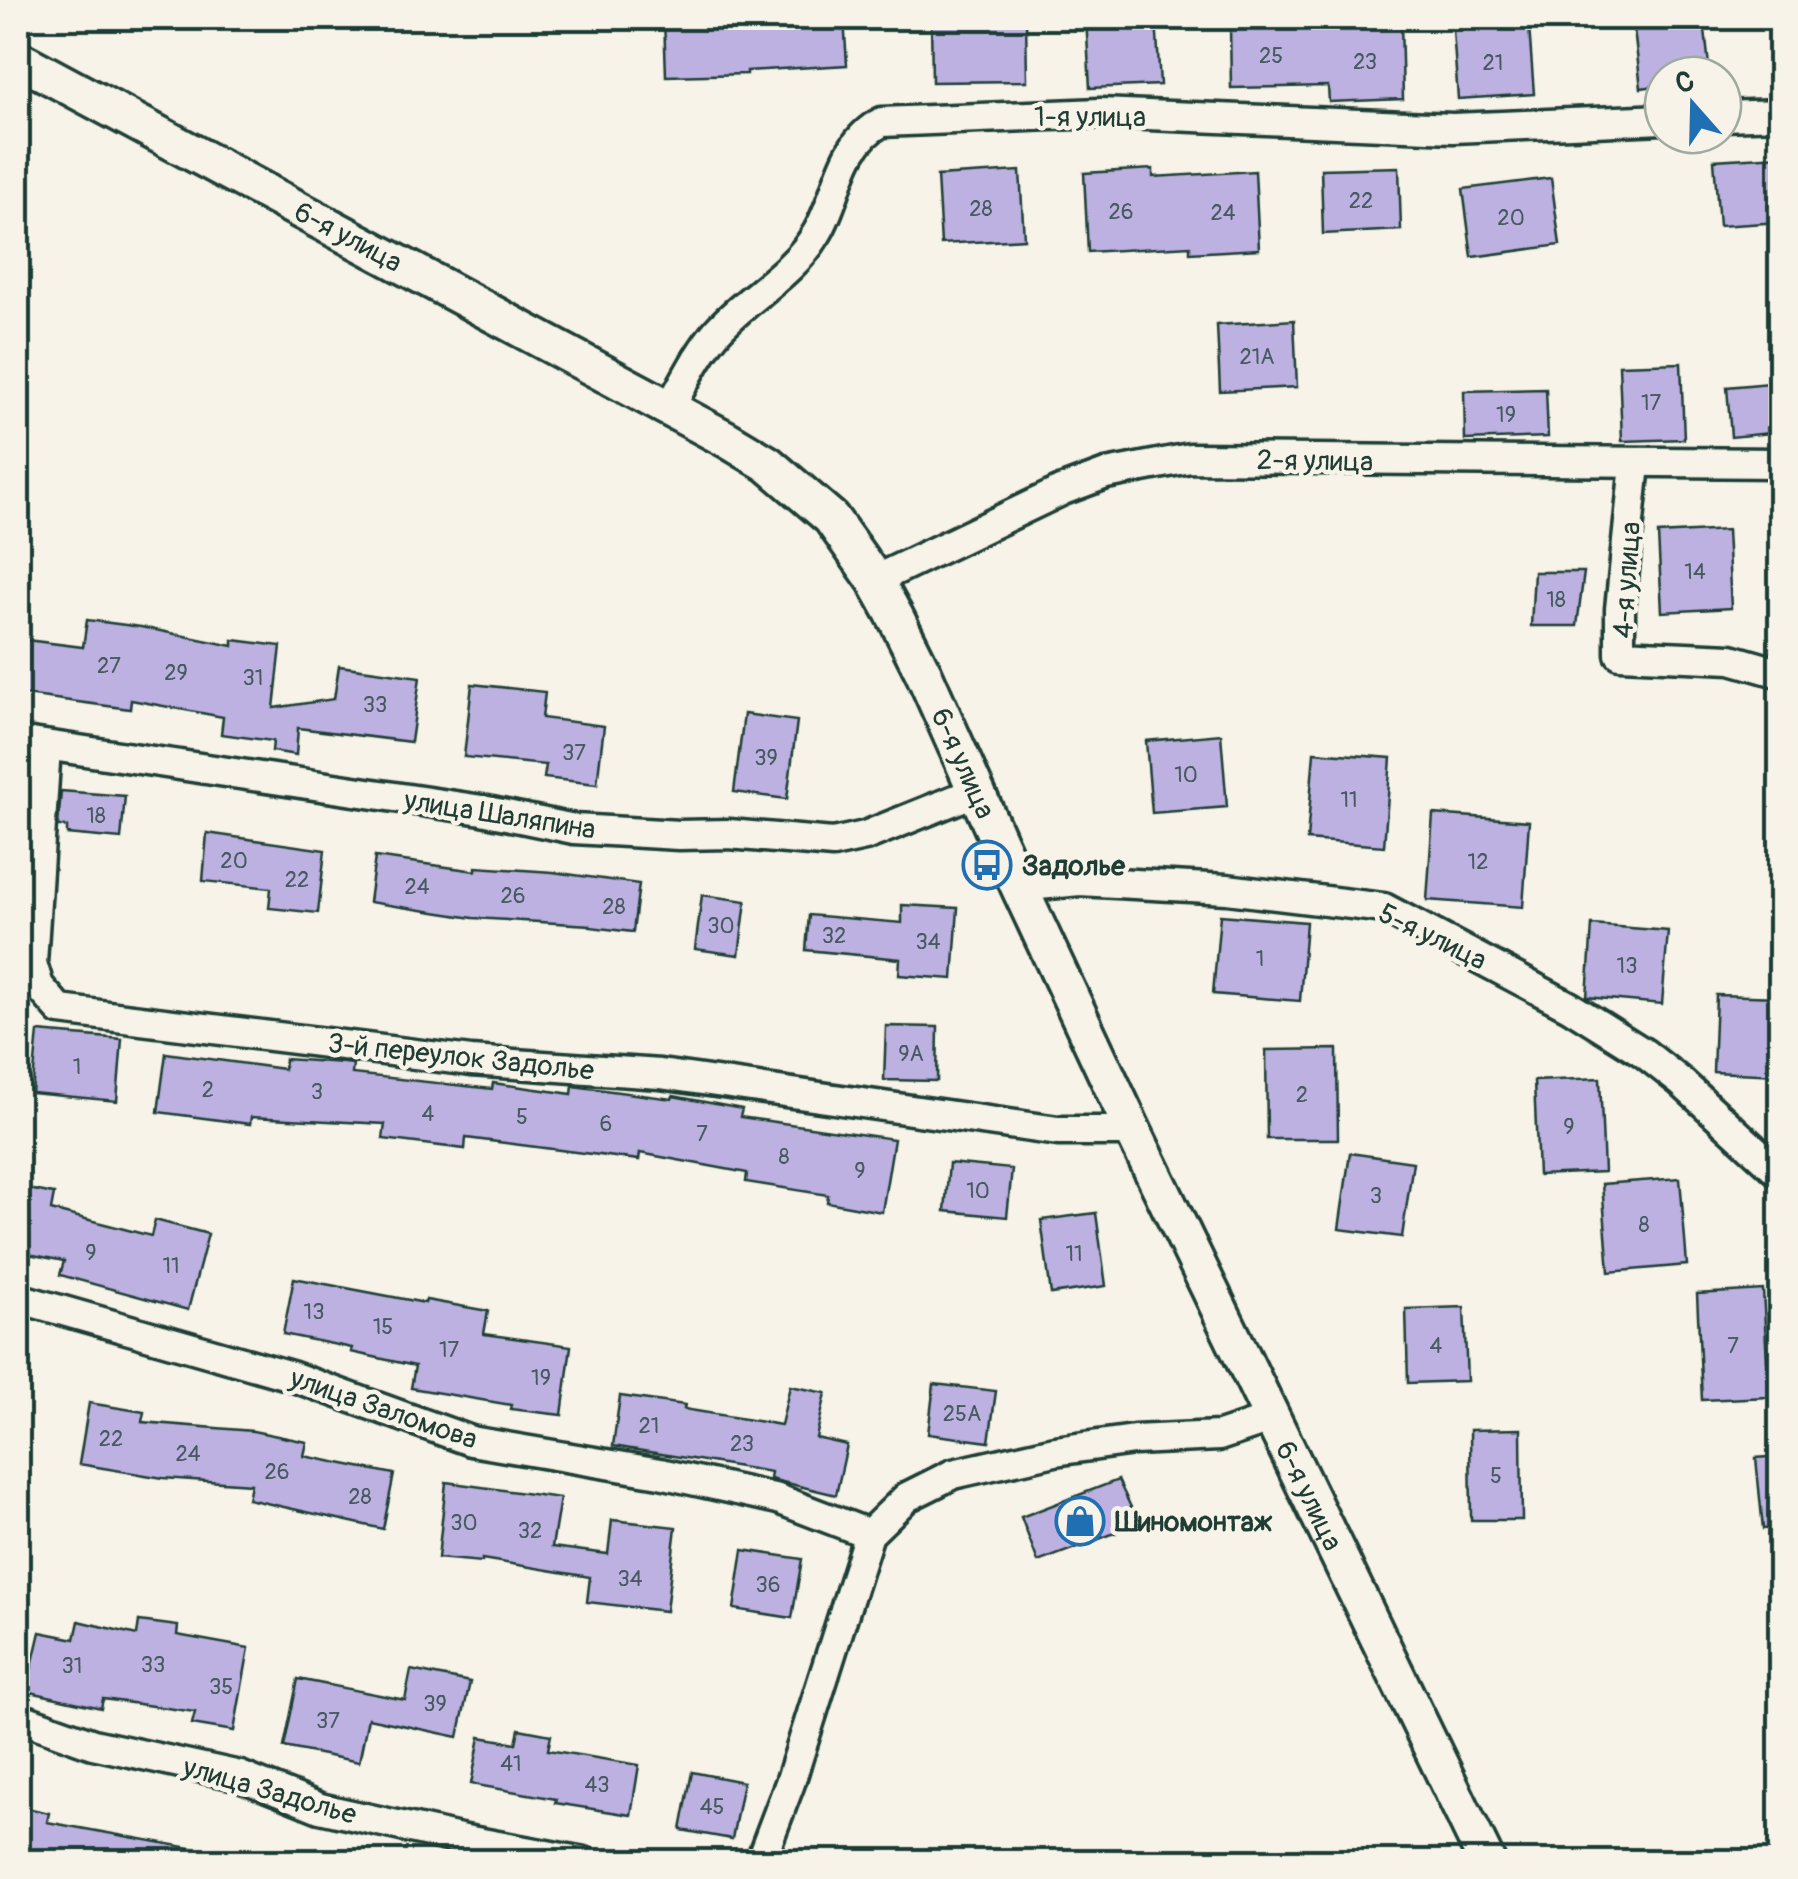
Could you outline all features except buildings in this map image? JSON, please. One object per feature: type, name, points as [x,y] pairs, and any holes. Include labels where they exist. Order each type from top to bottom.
[{"type":"street","name":"6-я улица","points":[[18,59],[768,464],[831,518],[875,580],[924,674],[1134,1131],[1487,1862]]},
{"type":"street","name":"1-я улица","points":[[669,409],[717,331],[787,270],[817,233],[850,150],[867,130],[882,122],[1100,113],[1453,128],[1643,120]]},
{"type":"street","points":[[1743,115],[1780,114]]},
{"type":"street","name":"2-я улица","points":[[875,580],[1063,490],[1143,465],[1190,458],[1780,464]]},
{"type":"street","name":"4-я улица","points":[[1634,464],[1620,609],[1620,654],[1731,659],[1780,673]]},
{"type":"street","name":"улица Шаляпина","points":[[18,741],[482,810],[574,829],[679,835],[729,834],[833,843],[865,836],[978,791]]},
{"type":"street","name":"3-й переулок Задолье","points":[[46,747],[32,963],[39,986],[60,1010],[470,1061],[660,1074],[1058,1131],[1134,1131]]},
{"type":"street","name":"5-я улица","points":[[1019,887],[1079,882],[1226,889],[1384,908],[1569,1006],[1644,1053],[1780,1173]]},
{"type":"street","name":"улица Заломова","points":[[18,1298],[292,1376],[471,1440],[660,1473],[778,1499],[868,1534]]},
{"type":"street","points":[[760,1862],[790,1783],[868,1534],[906,1497],[952,1474],[1054,1451],[1134,1440],[1219,1436],[1273,1418]]},
{"type":"street","name":"улица Задолье","points":[[18,1717],[93,1744],[240,1776],[320,1808],[584,1862]]},
{"type":"place","name":"Задолье","points":[[987,865]]},
{"type":"place","name":"Шиномонтаж","points":[[1080,1521]]}]
